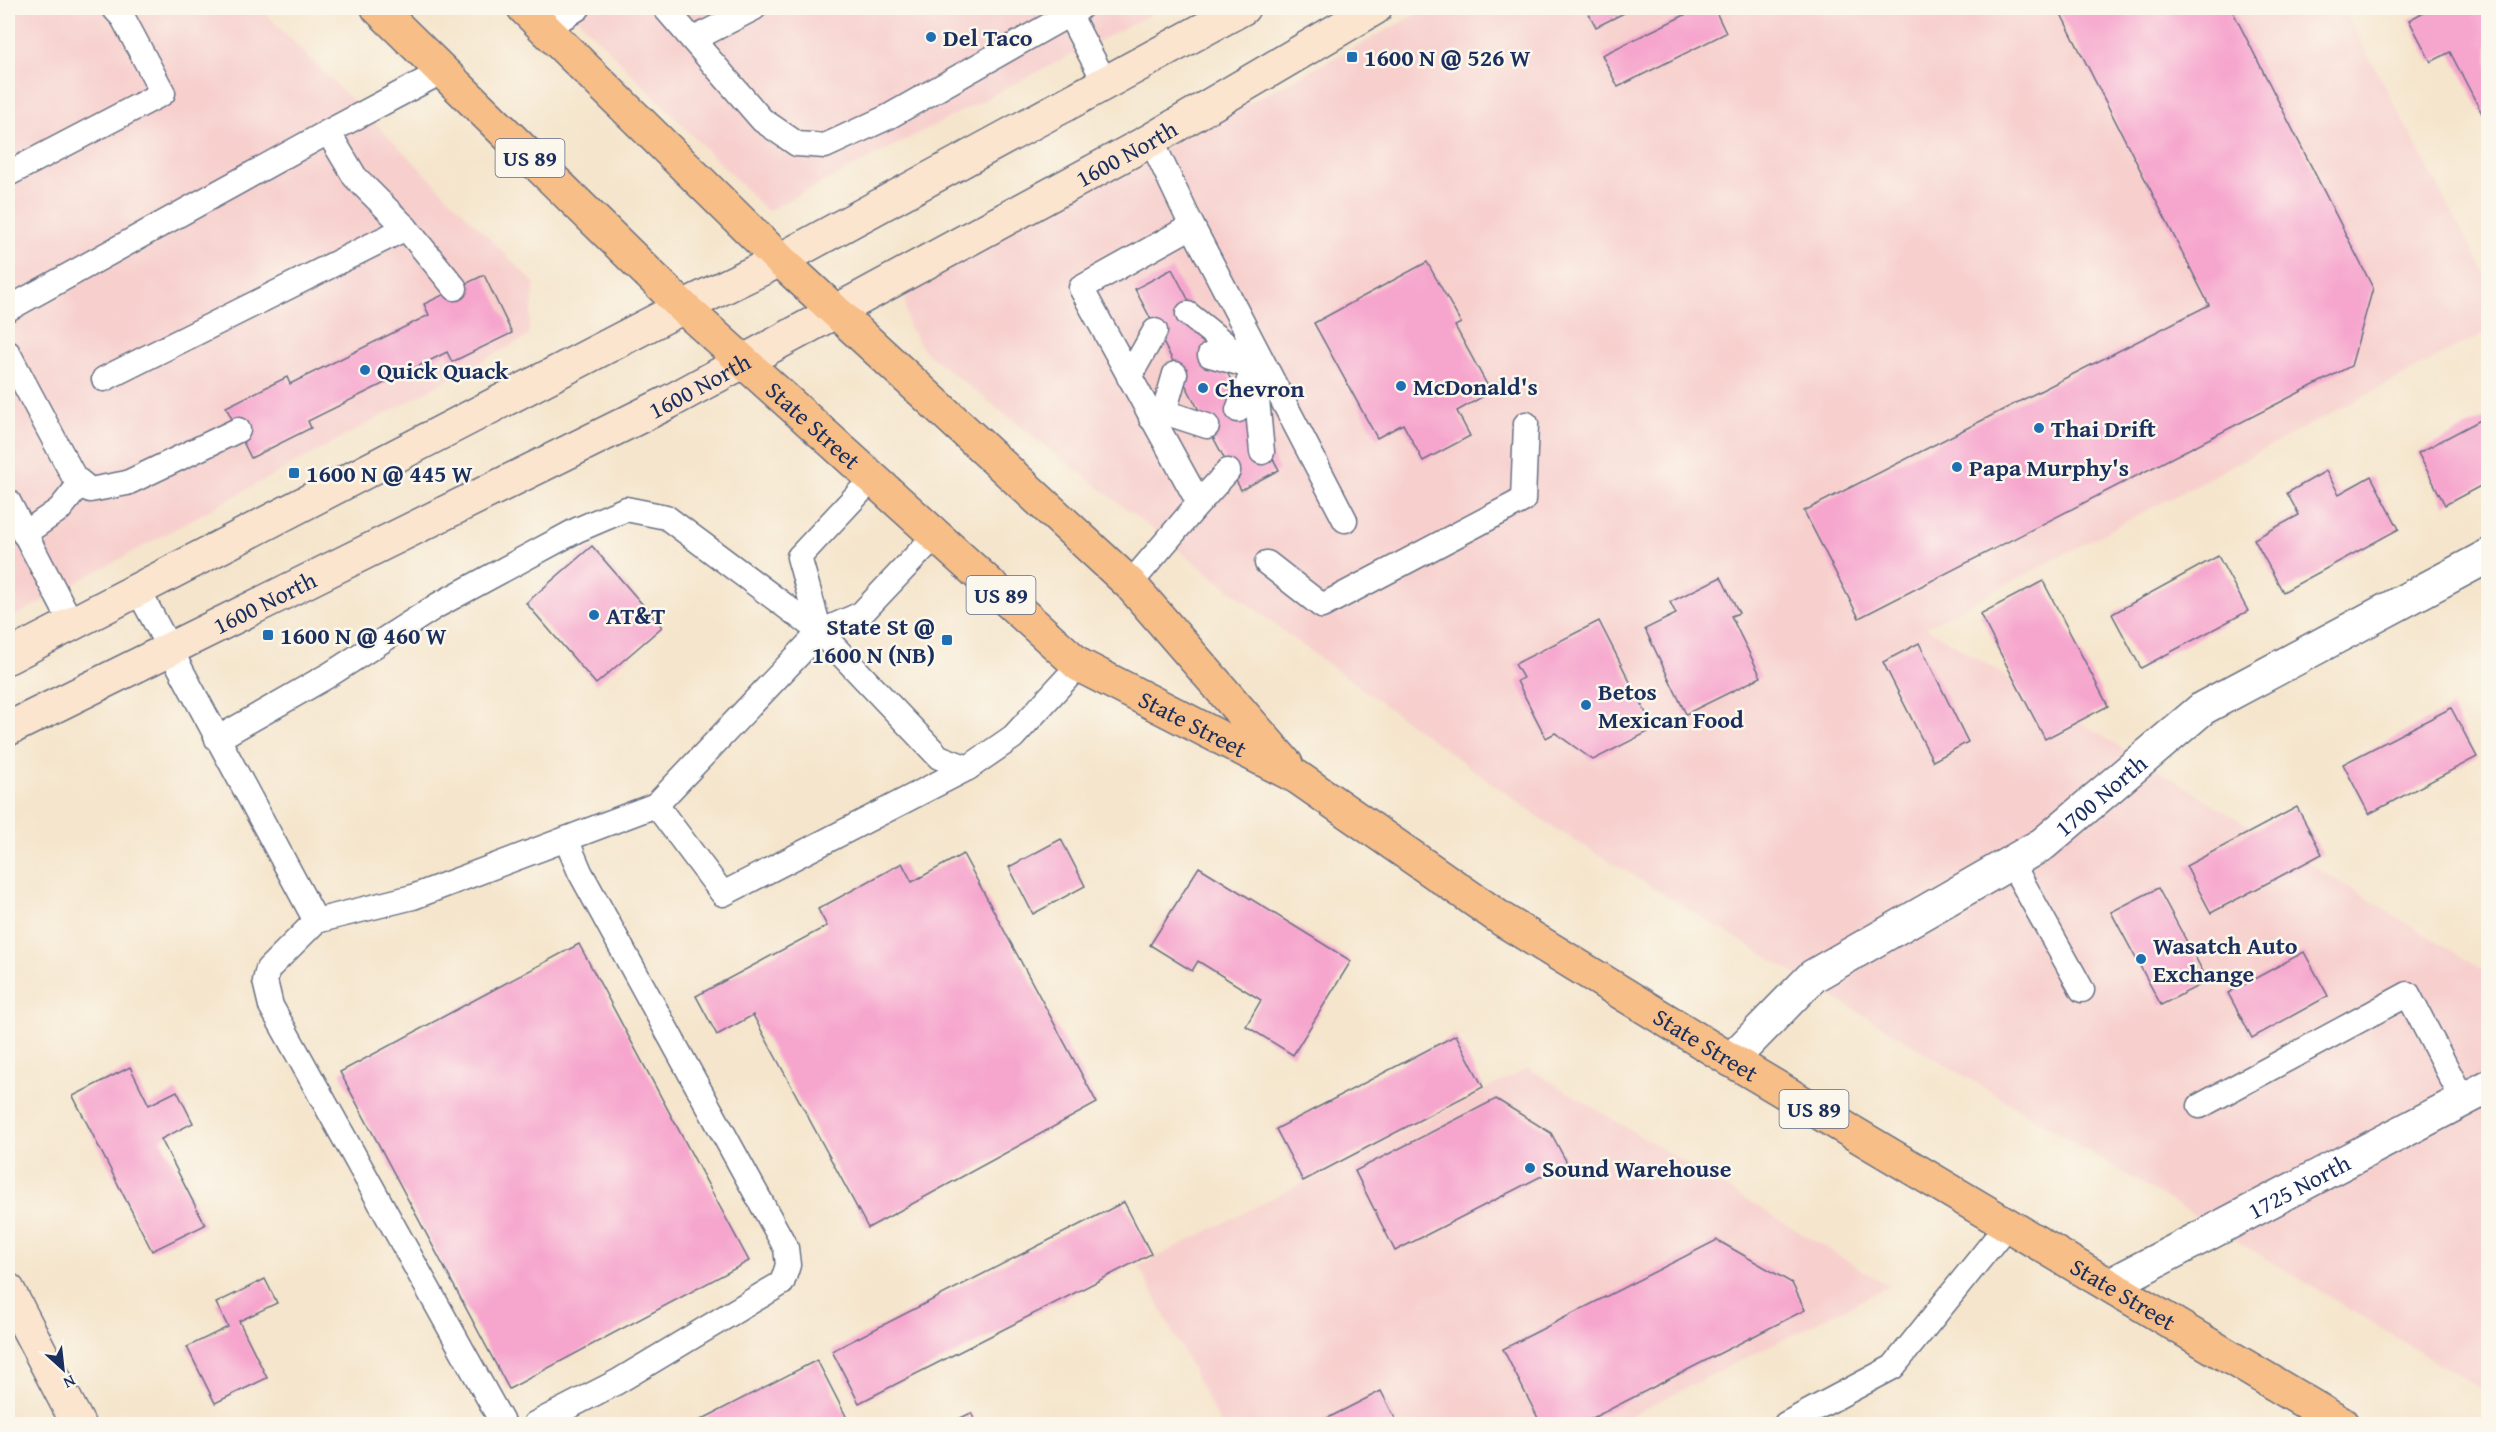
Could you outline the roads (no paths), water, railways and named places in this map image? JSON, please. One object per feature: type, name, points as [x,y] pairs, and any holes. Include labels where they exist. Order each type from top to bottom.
[{"type":"main road","name":"State Street","points":[[378,8],[683,307],[1078,665],[1297,777],[1503,920],[1731,1060],[2342,1425]]},
{"type":"main road","points":[[8,657],[683,307],[780,260],[1243,8]]},
{"type":"main road","name":"1600 North","points":[[8,729],[669,402],[834,310],[1151,140],[1375,8]]},
{"type":"main road","name":"State Street","points":[[534,18],[780,260],[1130,584],[1297,777]]},
{"type":"main road","points":[[8,1290],[78,1425]]},
{"type":"street","name":"1700 North","points":[[1731,1060],[1812,975],[2043,844],[2203,708],[2488,556]]},
{"type":"street","name":"1725 North","points":[[2110,1285],[2476,1094]]},
{"type":"lane","points":[[534,18],[578,8]]},
{"type":"lane","points":[[665,8],[762,120],[797,144],[825,146],[888,117],[1072,10],[1106,84]]},
{"type":"lane","points":[[694,39],[754,8]]},
{"type":"lane","points":[[8,174],[163,93],[123,11]]},
{"type":"lane","points":[[8,309],[443,71]]},
{"type":"lane","points":[[328,132],[355,177],[406,228],[455,288]]},
{"type":"lane","points":[[1151,140],[1258,364],[1345,520]]},
{"type":"lane","points":[[1192,226],[1081,288],[1129,377],[1158,415],[1199,503]]},
{"type":"lane","points":[[104,379],[406,228]]},
{"type":"lane","points":[[1188,314],[1258,364]]},
{"type":"lane","points":[[1129,377],[1155,331]]},
{"type":"lane","points":[[8,353],[68,468],[80,484],[90,490],[127,483],[238,430]]},
{"type":"lane","points":[[1210,355],[1258,364]]},
{"type":"lane","points":[[1238,410],[1258,364]]},
{"type":"lane","points":[[1258,364],[1262,452]]},
{"type":"lane","points":[[1158,415],[1175,374]]},
{"type":"lane","points":[[1158,415],[1207,426]]},
{"type":"lane","points":[[1267,563],[1322,606],[1523,500],[1526,424]]},
{"type":"lane","points":[[1130,584],[1228,471]]},
{"type":"lane","points":[[820,632],[799,557],[872,479]]},
{"type":"lane","points":[[24,534],[60,509],[80,484]]},
{"type":"lane","points":[[8,501],[72,624]]},
{"type":"lane","points":[[217,739],[329,675],[438,604],[578,530],[626,509],[666,518],[820,632],[939,757],[968,768]]},
{"type":"lane","points":[[503,1425],[271,1006],[265,981],[268,969],[316,921],[413,897],[656,805],[820,632],[861,614],[935,536]]},
{"type":"lane","points":[[138,590],[316,921]]},
{"type":"lane","points":[[656,805],[723,894],[968,768],[1013,737],[1078,665]]},
{"type":"lane","points":[[535,1425],[617,1382],[782,1283],[788,1265],[786,1248],[580,872],[566,839]]},
{"type":"lane","points":[[2012,862],[2082,990]]},
{"type":"lane","points":[[2200,1106],[2408,994],[2476,1094]]},
{"type":"lane","points":[[1786,1425],[1893,1367],[2008,1224]]},
{"type":"place","name":"Del Taco","points":[[931,37]]},
{"type":"place","name":"1600 N @ 526 W","points":[[1352,57]]},
{"type":"place","name":"Quick Quack","points":[[365,370]]},
{"type":"place","name":"McDonald's","points":[[1401,386]]},
{"type":"place","name":"Chevron","points":[[1203,388]]},
{"type":"place","name":"Thai Drift","points":[[2039,428]]},
{"type":"place","name":"Papa Murphy's","points":[[1957,467]]},
{"type":"place","name":"1600 N @ 445 W","points":[[294,473]]},
{"type":"place","name":"AT&T","points":[[594,615]]},
{"type":"place","name":"1600 N @ 460 W","points":[[268,635]]},
{"type":"place","name":"State St @ 1600 N (NB)","points":[[947,640]]},
{"type":"place","name":"Betos Mexican Food","points":[[1586,705]]},
{"type":"place","name":"Wasatch Auto Exchange","points":[[2141,959]]},
{"type":"place","name":"Sound Warehouse","points":[[1530,1168]]}]
